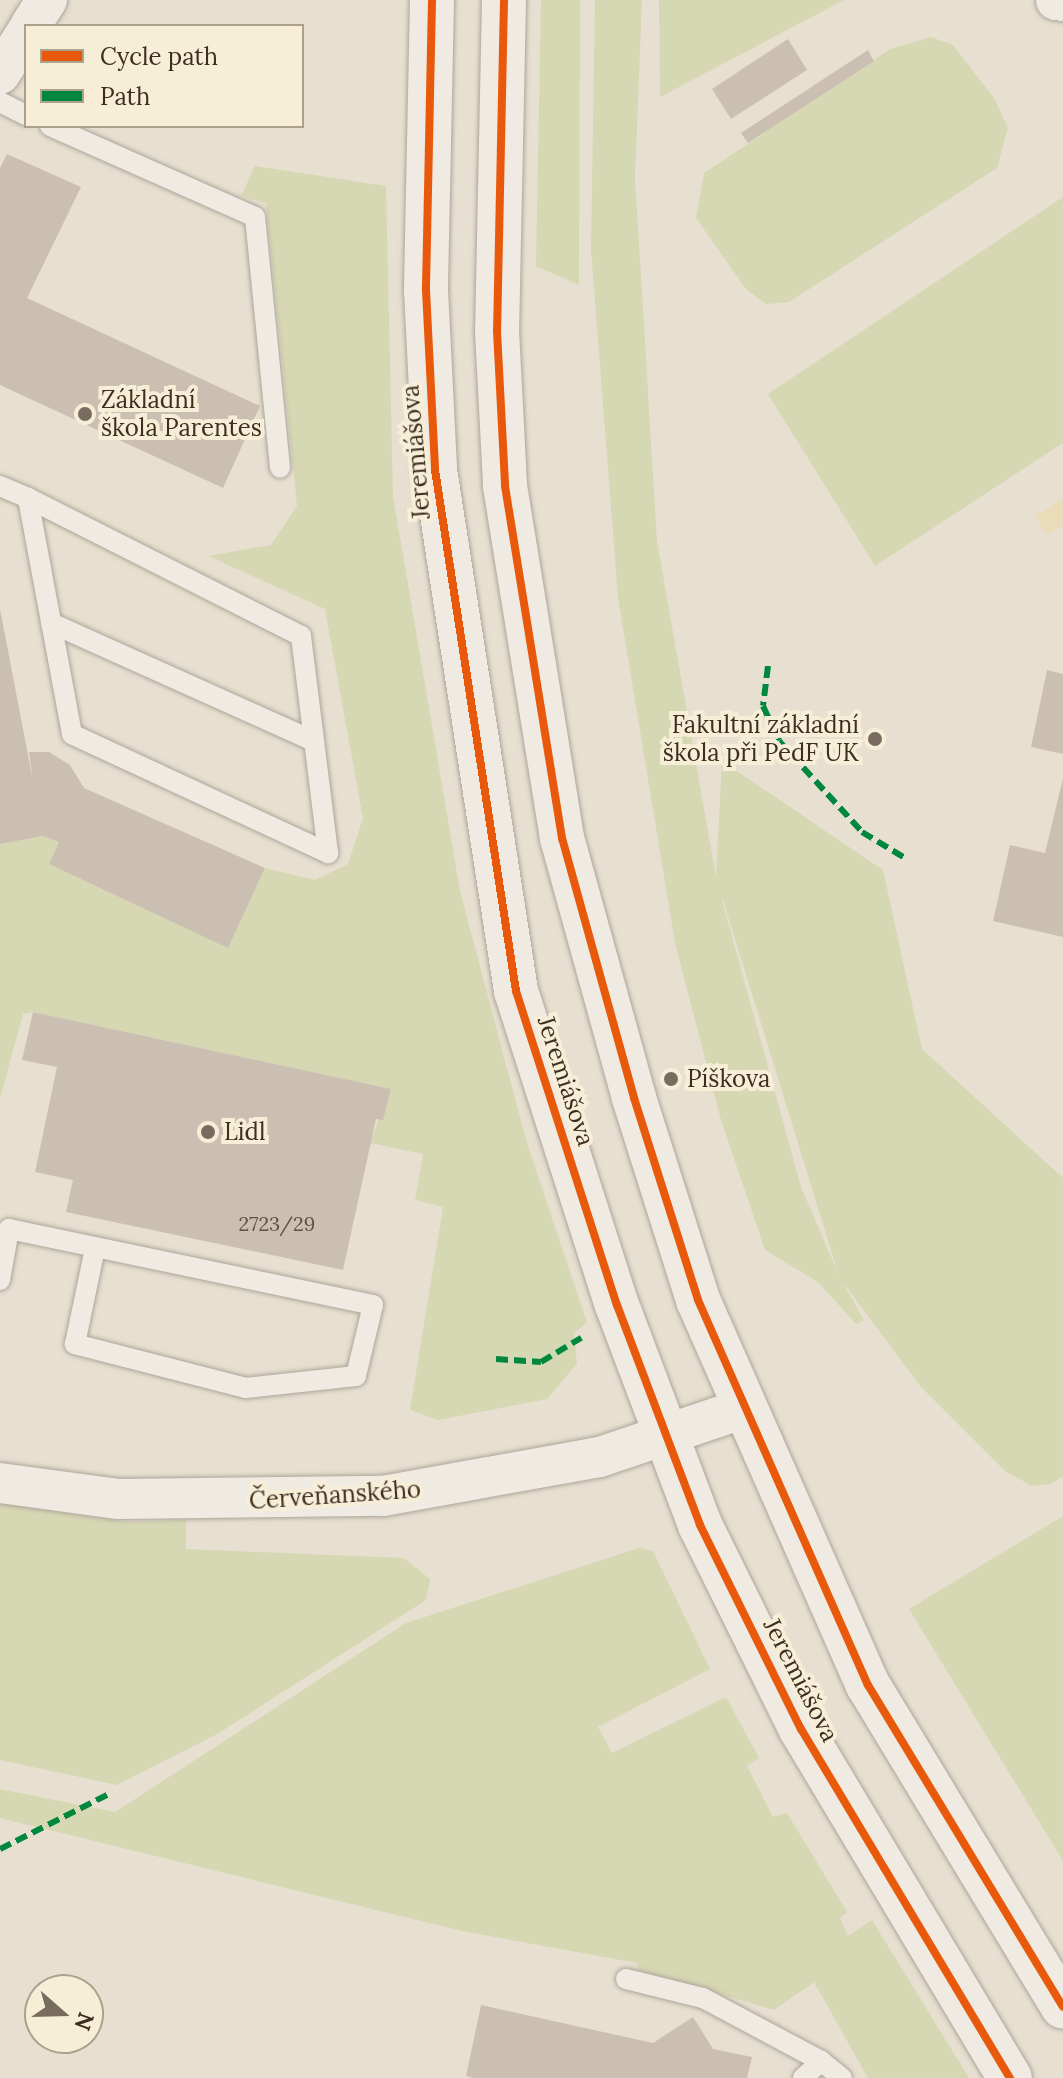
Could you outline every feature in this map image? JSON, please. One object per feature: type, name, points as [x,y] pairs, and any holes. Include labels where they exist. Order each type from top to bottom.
[{"type":"main road","name":"Jeremiášova","points":[[432,0],[426,290],[435,470],[459,650],[516,991],[666,1439],[801,1729],[1010,2078]]},
{"type":"main road","points":[[504,0],[497,331],[525,641],[562,838],[634,1098],[698,1300],[742,1409],[868,1685],[1063,2007]]},
{"type":"street","points":[[30,24],[47,0]]},
{"type":"street","points":[[1056,0],[1063,1]]},
{"type":"street","name":"Červeňanského","points":[[0,1483],[119,1499],[383,1496],[666,1439],[742,1409]]},
{"type":"lane","points":[[0,102],[24,114]]},
{"type":"lane","points":[[55,128],[255,217],[280,468]]},
{"type":"lane","points":[[0,486],[28,498],[301,636],[328,853],[72,734],[28,498]]},
{"type":"lane","points":[[51,623],[314,741]]},
{"type":"lane","points":[[0,1280],[9,1229],[373,1305],[356,1376],[246,1388],[75,1344],[95,1248]]},
{"type":"lane","points":[[626,1979],[703,1998],[821,2061],[842,2078]]},
{"type":"lane","points":[[803,2078],[821,2061]]},
{"type":"green space","points":[[541,0],[580,0],[579,285],[536,266]]},
{"type":"green space","points":[[595,0],[642,0],[635,177],[657,541],[716,877],[722,761],[883,870],[922,1049],[1063,1178],[1063,1476],[1050,1484],[1032,1486],[1005,1471],[920,1386],[842,1281],[864,1320],[856,1324],[818,1282],[765,1250],[721,1120],[675,943],[618,597],[591,250]],"holes":[[[723,900],[838,1273],[801,1187]]]},
{"type":"green space","points":[[659,0],[844,0],[660,97]]},
{"type":"green space","points":[[931,37],[953,45],[994,98],[1008,128],[997,168],[789,302],[766,304],[746,289],[696,218],[704,173],[890,49]]},
{"type":"green space","points":[[255,166],[386,186],[393,496],[460,891],[526,1140],[587,1323],[574,1333],[577,1364],[547,1399],[438,1420],[410,1410],[443,1207],[415,1200],[423,1154],[370,1143],[390,1089],[33,1012],[23,1014],[0,1099],[0,844],[43,836],[59,842],[49,864],[228,947],[265,868],[315,880],[348,864],[363,818],[325,609],[208,556],[271,545],[297,506],[266,203],[241,196]]},
{"type":"green space","points":[[1063,197],[1063,443],[875,566],[768,394]]},
{"type":"green space","points":[[0,1503],[126,1522],[186,1520],[186,1549],[404,1558],[430,1579],[426,1600],[219,1733],[117,1785],[0,1760]]},
{"type":"green space","points":[[1063,1516],[1063,1861],[909,1609]]},
{"type":"green space","points":[[639,1548],[653,1551],[710,1669],[598,1727],[612,1753],[726,1697],[759,1758],[747,1766],[773,1817],[787,1813],[847,1912],[840,1918],[848,1936],[872,1920],[969,2078],[868,2078],[814,1982],[774,2010],[638,1970],[637,1963],[462,1931],[0,1818],[0,1789],[115,1812],[406,1623]]},
{"type":"sand","points":[[1063,499],[1063,525],[1047,535],[1035,516]]},
{"type":"building","points":[[788,39],[807,70],[731,119],[712,89]]},
{"type":"building","points":[[868,50],[874,61],[748,143],[741,133]]},
{"type":"building","points":[[7,154],[81,187],[27,298],[260,406],[223,488],[0,385],[0,168]]},
{"type":"building","points":[[0,609],[33,781],[29,752],[49,752],[70,765],[84,788],[265,868],[228,948],[49,864],[59,842],[43,836],[0,844]]},
{"type":"building","points":[[1047,670],[1063,674],[1063,754],[1031,747]]},
{"type":"building","points":[[1063,778],[1063,937],[993,921],[1010,845],[1045,853]]},
{"type":"building","name":"Lidl","points":[[33,1012],[391,1089],[383,1120],[376,1119],[343,1270],[66,1212],[73,1180],[35,1172],[57,1067],[22,1060]]},
{"type":"building","points":[[481,2005],[653,2043],[693,2017],[713,2049],[752,2057],[747,2078],[473,2078],[466,2076]]},
{"type":"marked path","points":[[768,666],[763,706],[779,741],[862,832],[905,858]]},
{"type":"marked path","points":[[496,1359],[541,1362],[581,1338]]},
{"type":"marked path","points":[[0,1849],[107,1795]]},
{"type":"cycle path","points":[[432,0],[426,290],[435,470],[516,991],[617,1305],[700,1525],[801,1729],[1010,2078]]},
{"type":"cycle path","points":[[504,0],[497,331],[505,486],[562,838],[634,1098],[698,1300],[868,1685],[1063,2007]]},
{"type":"place","name":"Základní škola Parentes","points":[[85,414]]},
{"type":"place","name":"Fakultní základní škola při PedF UK","points":[[875,739]]},
{"type":"place","name":"Píškova","points":[[671,1079]]},
{"type":"place","name":"Lidl","points":[[208,1132]]}]
